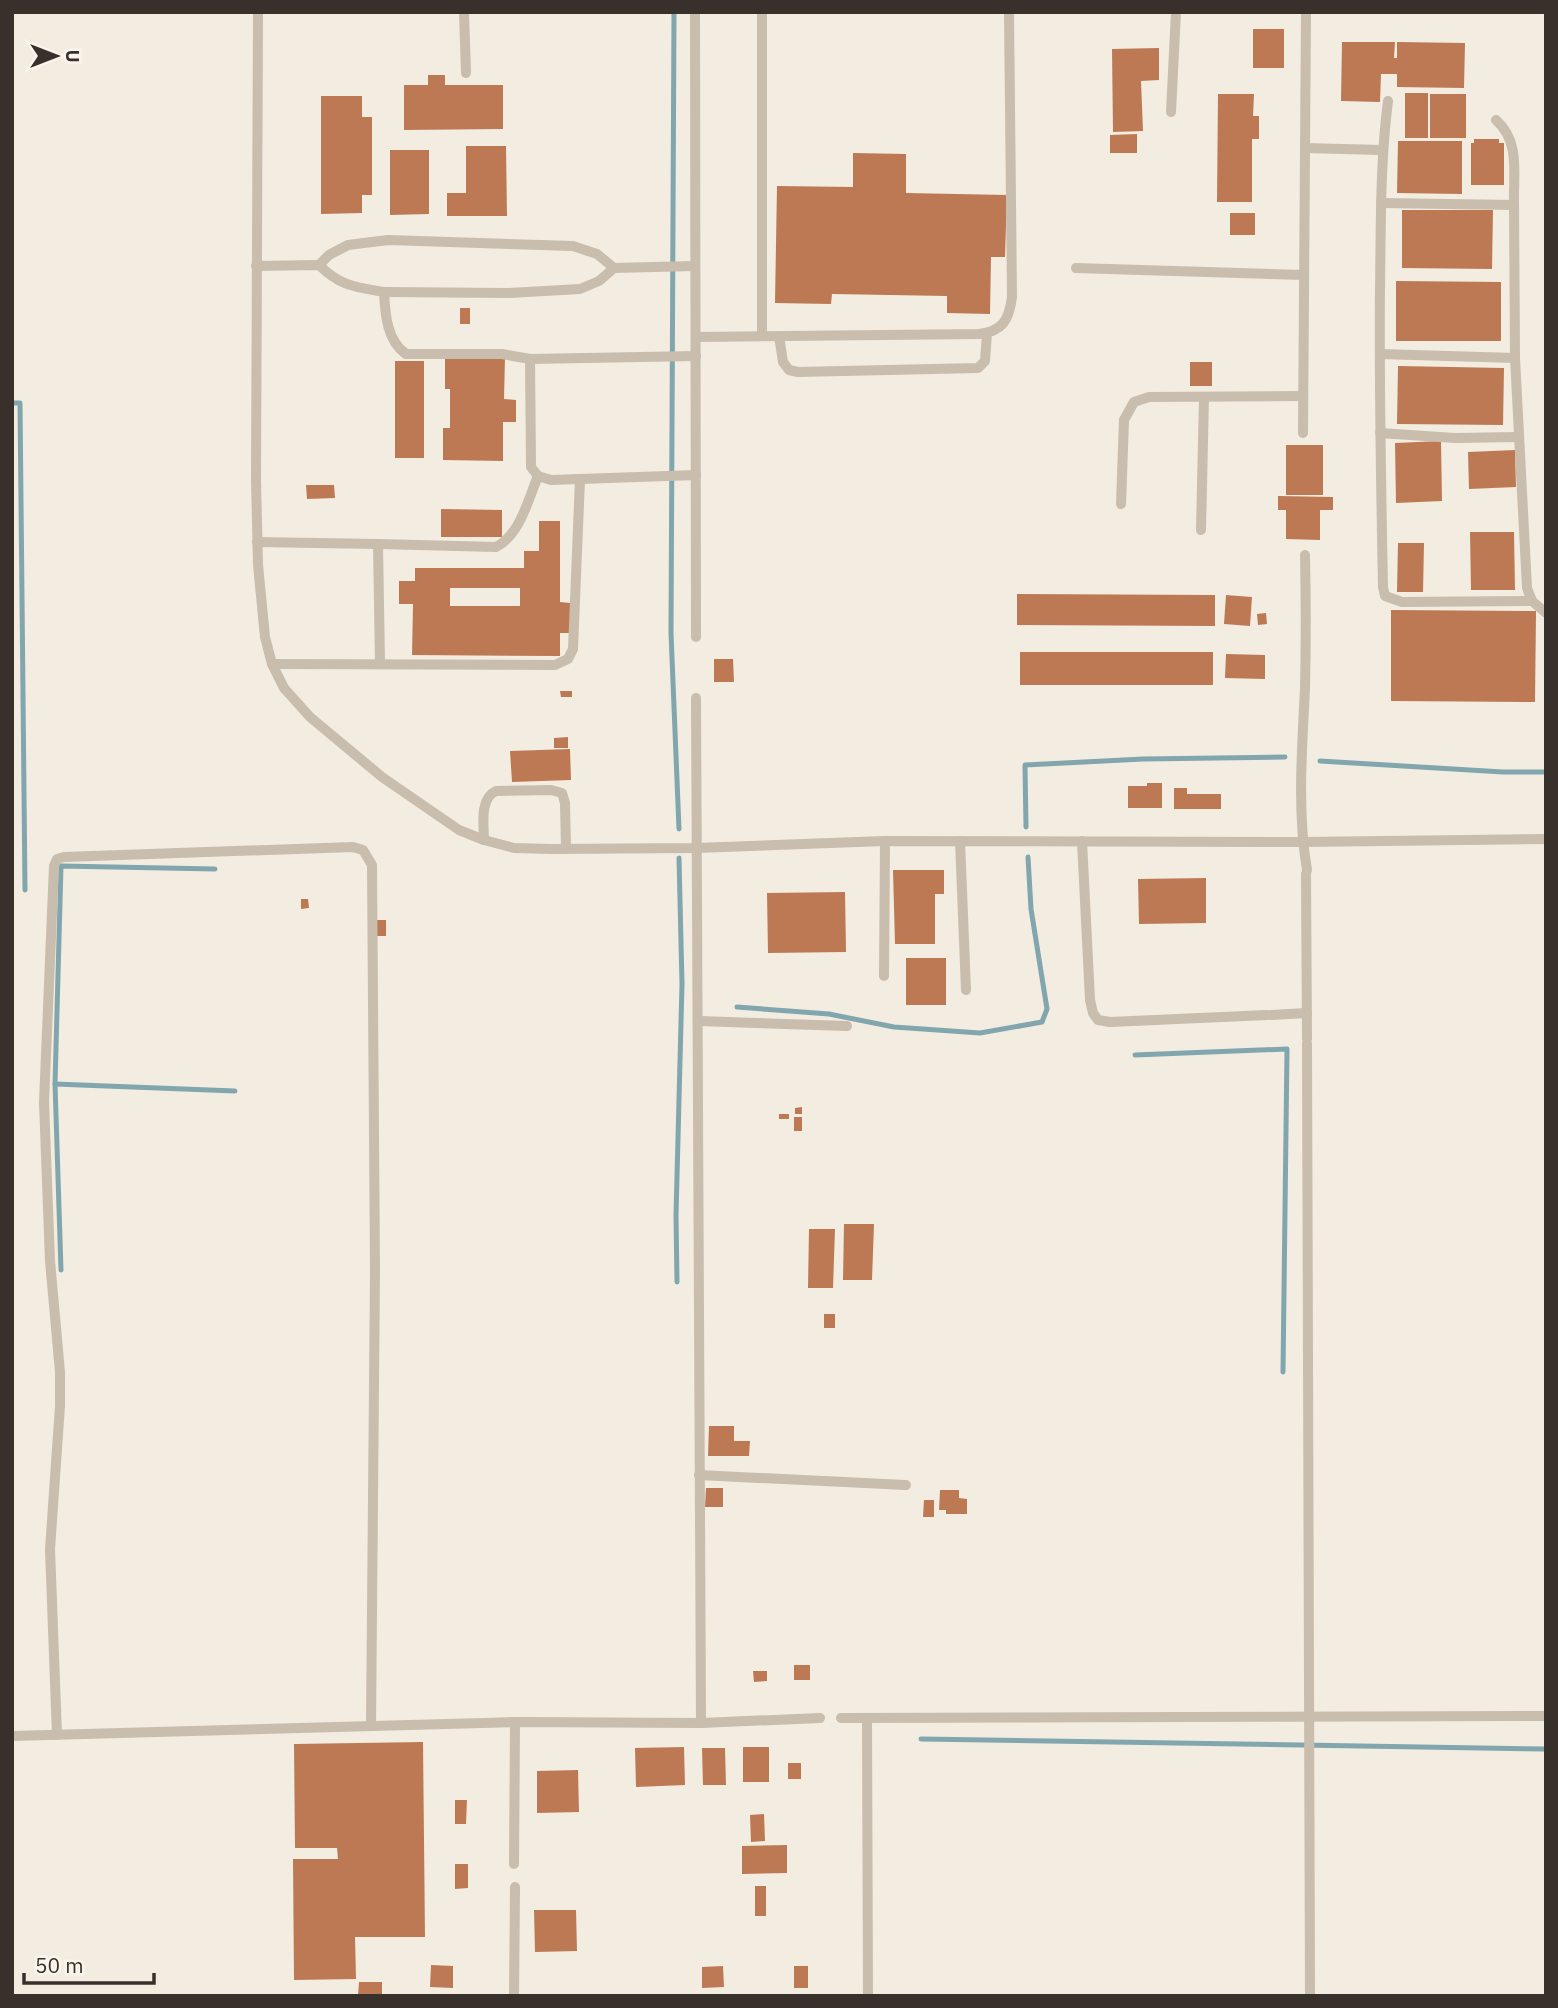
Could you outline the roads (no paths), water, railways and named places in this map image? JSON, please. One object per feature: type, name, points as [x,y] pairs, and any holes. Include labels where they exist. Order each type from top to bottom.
[{"type":"lane","points":[[258,12],[257,542],[260,606],[265,637],[272,664],[284,688],[310,717],[345,748],[417,803],[458,830],[514,848],[566,849],[697,848],[885,841],[1302,842],[1546,839]]},
{"type":"lane","points":[[464,12],[466,73]]},
{"type":"lane","points":[[695,12],[696,637]]},
{"type":"lane","points":[[762,12],[762,336]]},
{"type":"lane","points":[[696,337],[986,333],[1000,329],[1010,312],[1012,297],[1009,12]]},
{"type":"lane","points":[[1171,112],[1176,12]]},
{"type":"lane","points":[[1303,433],[1306,12]]},
{"type":"lane","points":[[1388,101],[1381,150],[1382,587],[1385,596],[1402,602],[1532,601]]},
{"type":"lane","points":[[1496,120],[1506,128],[1511,138],[1515,358],[1527,588],[1532,601],[1546,612]]},
{"type":"lane","points":[[1305,148],[1381,150]]},
{"type":"lane","points":[[1381,203],[1514,205]]},
{"type":"lane","points":[[256,266],[319,265],[329,255],[348,245],[388,240],[573,246],[597,254],[614,268]]},
{"type":"lane","points":[[319,265],[332,278],[348,286],[384,292],[509,293],[580,289],[598,281],[614,268],[694,266]]},
{"type":"lane","points":[[1076,268],[1304,275]]},
{"type":"lane","points":[[384,292],[390,333],[396,347],[405,354],[515,354],[530,359],[696,356]]},
{"type":"lane","points":[[779,336],[783,362],[787,368],[811,372],[978,368],[985,361],[986,333]]},
{"type":"lane","points":[[1380,354],[1515,358]]},
{"type":"lane","points":[[530,359],[531,467],[538,476],[551,480],[696,475]]},
{"type":"lane","points":[[1121,505],[1124,420],[1134,402],[1149,397],[1303,396]]},
{"type":"lane","points":[[1201,530],[1204,397]]},
{"type":"lane","points":[[1380,433],[1455,438],[1519,438]]},
{"type":"lane","points":[[257,542],[496,547],[507,541],[515,530],[538,476]]},
{"type":"lane","points":[[272,664],[555,665],[568,659],[573,649],[580,479]]},
{"type":"lane","points":[[378,544],[380,664]]},
{"type":"lane","points":[[1305,555],[1302,842],[1306,872],[1307,1013],[1310,1996]]},
{"type":"lane","points":[[696,698],[701,1723]]},
{"type":"lane","points":[[484,840],[485,804],[489,794],[496,791],[551,790],[562,793],[565,803],[566,849]]},
{"type":"lane","points":[[884,976],[885,841]]},
{"type":"lane","points":[[960,841],[966,990]]},
{"type":"lane","points":[[1082,841],[1090,1000],[1098,1020],[1110,1023],[1307,1013]]},
{"type":"lane","points":[[57,1735],[50,1549],[60,1372],[50,1261],[44,1102],[54,866],[57,859],[64,857],[353,847],[363,850],[372,865],[374,1284],[371,1726]]},
{"type":"lane","points":[[698,1021],[847,1026]]},
{"type":"lane","points":[[699,1475],[906,1485]]},
{"type":"lane","points":[[841,1718],[1546,1716]]},
{"type":"lane","points":[[12,1736],[514,1722],[701,1723],[820,1718]]},
{"type":"lane","points":[[867,1719],[868,1996]]},
{"type":"lane","points":[[514,1722],[514,1864]]},
{"type":"lane","points":[[514,1996],[515,1887]]},
{"type":"waterway","points":[[674,12],[671,633],[679,829]]},
{"type":"waterway","points":[[12,403],[20,403],[25,890]]},
{"type":"waterway","points":[[1026,827],[1025,765],[1143,759],[1285,757]]},
{"type":"waterway","points":[[1320,761],[1546,772]]},
{"type":"waterway","points":[[737,1007],[829,1014],[894,1027],[980,1033],[1042,1022],[1047,1009],[1031,909],[1028,857]]},
{"type":"waterway","points":[[677,1282],[676,1215],[682,984],[679,858]]},
{"type":"waterway","points":[[55,1084],[61,866],[215,869]]},
{"type":"waterway","points":[[1135,1055],[1287,1049],[1283,1372]]},
{"type":"waterway","points":[[61,1270],[55,1084],[235,1091]]},
{"type":"waterway","points":[[921,1739],[1546,1749]]}]
